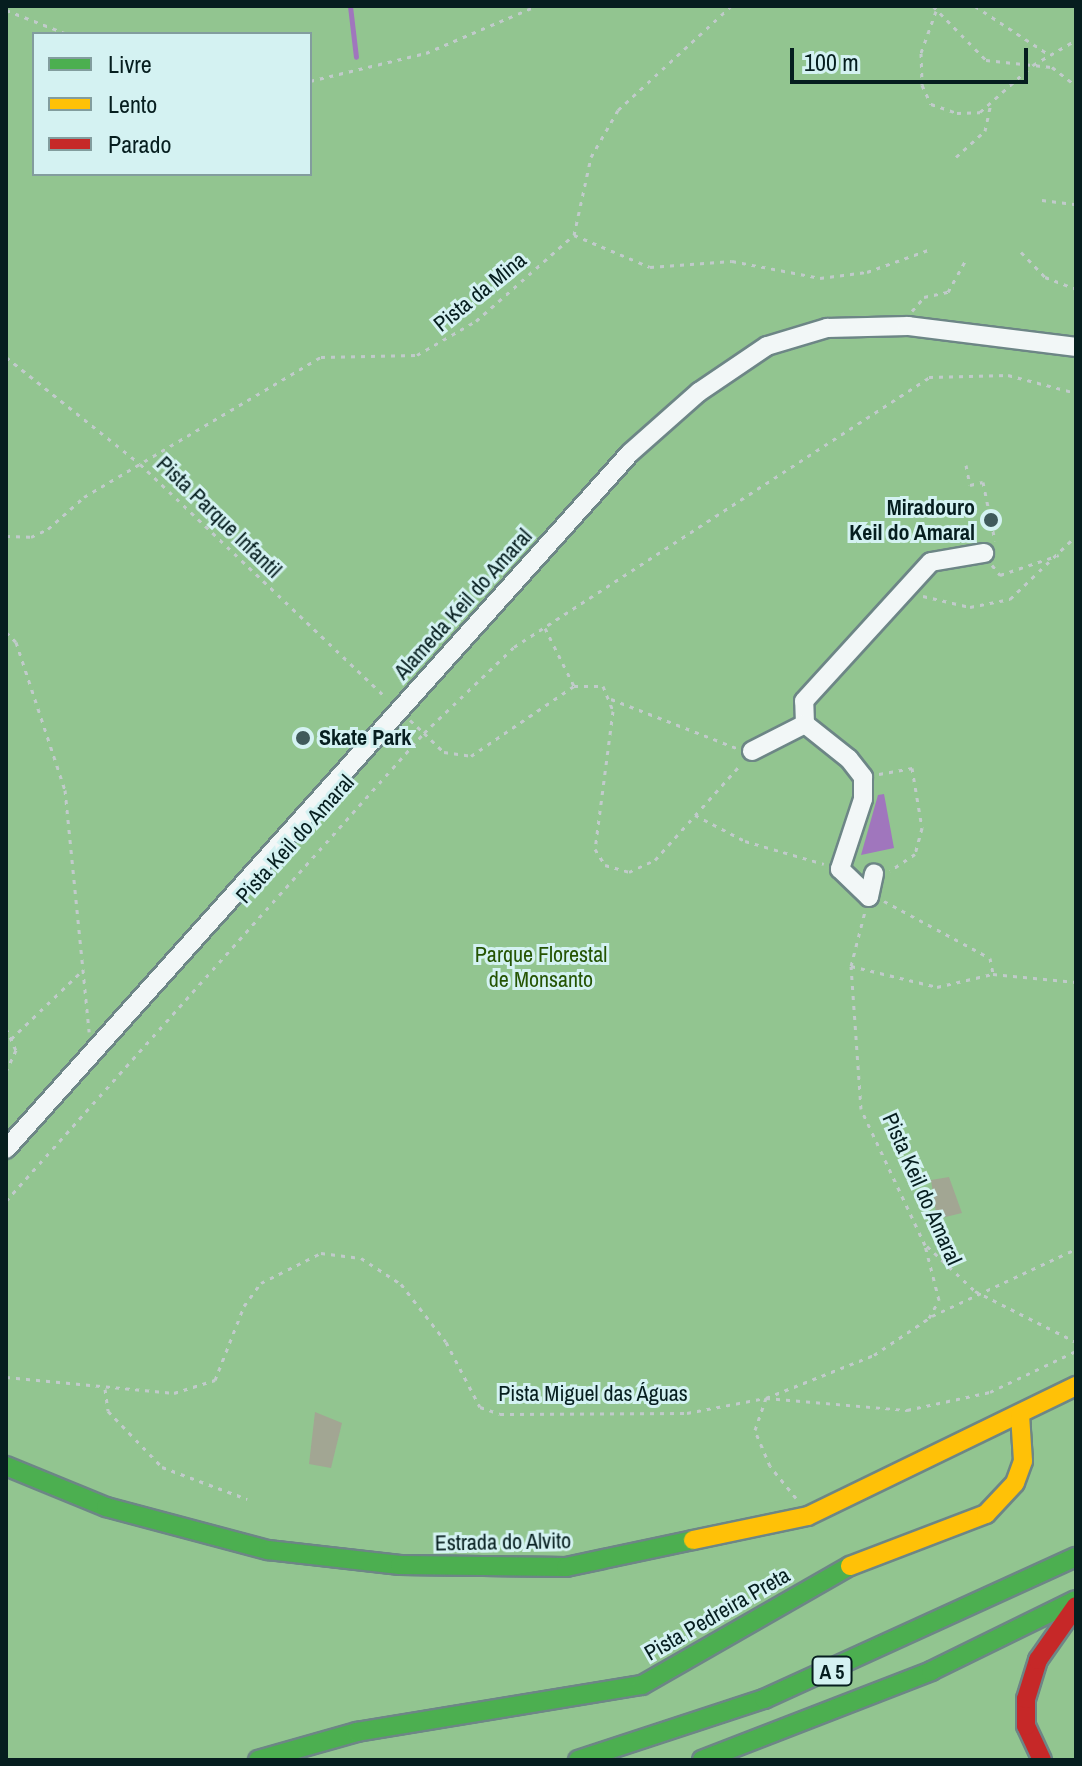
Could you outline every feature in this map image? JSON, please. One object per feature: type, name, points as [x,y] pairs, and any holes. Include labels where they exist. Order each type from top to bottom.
[{"type":"main road","name":"Estrada do Alvito","points":[[6,1466],[106,1507],[231,1543],[334,1560],[537,1569],[653,1554],[808,1516],[1076,1386]]},
{"type":"main road","name":"Pista Pedreira Preta","points":[[258,1760],[357,1732],[642,1685],[685,1666],[830,1574],[986,1514],[1015,1483],[1023,1461],[1020,1415]]},
{"type":"main road","name":"A 5","points":[[578,1760],[764,1699],[1076,1557]]},
{"type":"main road","name":"A 5","points":[[702,1760],[931,1671],[1076,1600]]},
{"type":"main road","points":[[1042,1760],[1026,1726],[1026,1699],[1038,1660],[1076,1606]]},
{"type":"street","name":"Alameda Keil do Amaral","points":[[6,1149],[93,1048],[630,453],[699,392],[767,346],[805,333],[908,326],[1076,347]]},
{"type":"street","points":[[869,897],[840,869],[863,777],[805,724],[804,701],[931,562],[990,546]]},
{"type":"street","points":[[752,751],[805,724]]},
{"type":"street","points":[[869,897],[874,874]]},
{"type":"path","points":[[312,81],[426,53],[536,6]]},
{"type":"path","points":[[731,6],[612,119],[591,157],[574,235],[650,267],[732,261],[820,278],[867,272],[931,249]]},
{"type":"path","points":[[933,6],[986,60],[1052,67],[1076,86]]},
{"type":"path","points":[[975,6],[1050,55]]},
{"type":"path","points":[[6,10],[62,32]]},
{"type":"path","points":[[936,11],[921,53],[931,104],[957,113],[980,112],[1033,65],[1076,40]]},
{"type":"path","points":[[956,157],[985,131],[992,101]]},
{"type":"path","points":[[1042,200],[1076,204]]},
{"type":"path","name":"Pista da Mina","points":[[6,536],[31,537],[48,529],[140,464],[321,357],[388,359],[440,345],[574,235]]},
{"type":"path","points":[[1021,252],[1045,277],[1076,289]]},
{"type":"path","points":[[908,326],[917,301],[948,292],[966,259]]},
{"type":"path","name":"Pista Parque Infantil","points":[[6,357],[140,464],[400,711]]},
{"type":"path","name":"Pista Keil do Amaral","points":[[6,1201],[221,953],[424,733],[545,627],[929,377],[1008,375],[1076,393]]},
{"type":"path","points":[[966,465],[970,485],[983,482],[990,546]]},
{"type":"path","points":[[905,589],[991,606],[1027,587],[1076,536]]},
{"type":"path","points":[[1000,575],[1059,555]]},
{"type":"path","points":[[545,627],[574,686]]},
{"type":"path","points":[[6,632],[16,642],[65,790],[93,1048]]},
{"type":"path","points":[[424,733],[444,752],[471,756],[574,686],[603,686],[611,699],[752,751],[643,869],[615,871],[599,858],[594,838],[611,699]]},
{"type":"path","points":[[863,777],[912,768],[922,828],[906,863],[874,874]]},
{"type":"path","points":[[695,815],[745,841],[840,869]]},
{"type":"path","points":[[869,897],[897,904],[990,958],[993,974]]},
{"type":"path","name":"Pista Keil do Amaral","points":[[869,897],[851,966],[861,1109],[925,1245],[939,1300],[929,1318]]},
{"type":"path","points":[[851,966],[937,987],[993,974],[1076,982]]},
{"type":"path","points":[[11,1039],[83,970]]},
{"type":"path","points":[[6,1028],[16,1050],[6,1071]]},
{"type":"path","points":[[925,1245],[975,1291],[1076,1342]]},
{"type":"path","points":[[796,1498],[770,1466],[755,1430],[766,1398],[813,1385],[975,1291],[1076,1249]]},
{"type":"path","name":"Pista Miguel das Águas","points":[[6,1377],[105,1389],[174,1393],[215,1380],[261,1283],[321,1253],[361,1258],[401,1284],[439,1330],[480,1407],[500,1414],[687,1413],[766,1398],[862,1410],[949,1404],[1076,1351]]},
{"type":"path","points":[[105,1389],[108,1411],[162,1467],[247,1499]]},
{"type":"path","points":[[782,1504],[809,1493]]},
{"type":"green space","name":"Parque Florestal de Monsanto","points":[[6,6],[1076,6],[1076,1760],[6,1760]]},
{"type":"shaded area","points":[[884,794],[894,848],[861,855],[878,795]]},
{"type":"building","points":[[949,1177],[962,1213],[937,1219],[931,1180]]},
{"type":"building","points":[[315,1412],[342,1423],[331,1468],[309,1464]]},
{"type":"waterway","points":[[350,6],[356,57]]},
{"type":"traffic: fast","points":[[6,1466],[106,1507],[268,1550],[400,1565],[566,1567],[693,1540]]},
{"type":"traffic: fast","points":[[578,1760],[764,1699],[1076,1557]]},
{"type":"traffic: fast","points":[[258,1760],[357,1732],[642,1685],[850,1566]]},
{"type":"traffic: fast","points":[[702,1760],[931,1671],[1076,1600]]},
{"type":"traffic: slow","points":[[693,1540],[808,1516],[1076,1386]]},
{"type":"traffic: slow","points":[[850,1566],[986,1514],[1015,1483],[1023,1461],[1020,1415]]},
{"type":"traffic: jam","points":[[1042,1760],[1026,1726],[1026,1699],[1038,1660],[1076,1606]]},
{"type":"place","name":"Miradouro Keil do Amaral","points":[[991,520]]},
{"type":"place","name":"Skate Park","points":[[303,738]]}]
